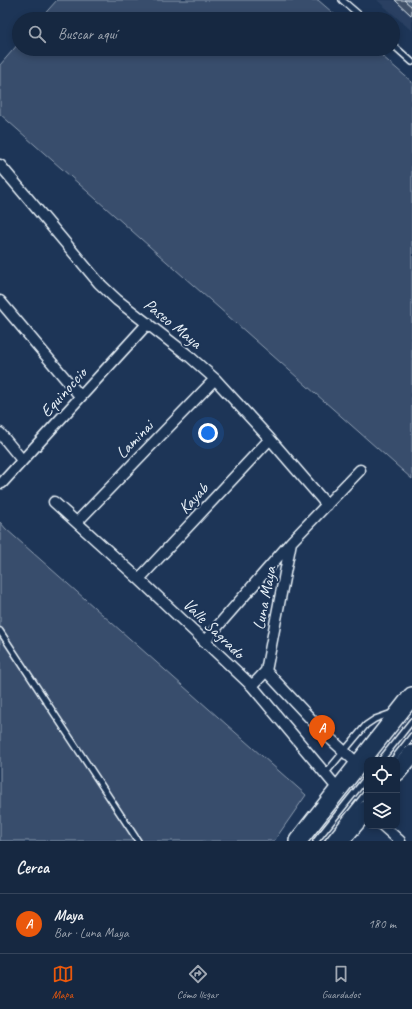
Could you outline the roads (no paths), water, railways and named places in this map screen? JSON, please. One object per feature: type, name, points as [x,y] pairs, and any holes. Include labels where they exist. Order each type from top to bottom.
[{"type":"main road","points":[[298,841],[339,790],[363,771],[406,716],[412,696]]},
{"type":"main road","points":[[400,768],[412,754]]},
{"type":"main road","points":[[340,841],[364,812]]},
{"type":"street","name":"Paseo Maya","points":[[2,170],[99,283],[117,300],[148,322],[215,379],[327,504]]},
{"type":"street","points":[[0,301],[80,396]]},
{"type":"street","name":"Equinoccio","points":[[2,483],[148,322]]},
{"type":"street","name":"Laminai","points":[[77,522],[215,379]]},
{"type":"street","points":[[0,433],[22,460]]},
{"type":"street","name":"Kayab","points":[[139,579],[270,439]]},
{"type":"street","name":"Luna Maya","points":[[204,642],[292,542],[360,470]]},
{"type":"street","name":"Valle Sagrado","points":[[54,502],[139,579],[252,686],[339,790]]},
{"type":"street","name":"Luna Maya","points":[[266,671],[292,542]]},
{"type":"street","points":[[252,686],[266,671],[363,771]]},
{"type":"street","points":[[386,829],[400,841]]},
{"type":"lane","points":[[342,0],[356,12]]},
{"type":"lane","points":[[400,51],[412,62]]},
{"type":"lane","points":[[1,634],[138,841]]},
{"type":"lane","points":[[325,774],[366,725],[375,719],[406,716]]},
{"type":"lane","points":[[383,757],[406,716]]},
{"type":"lane","points":[[395,757],[412,736]]},
{"type":"lane","points":[[316,841],[363,771]]},
{"type":"lane","points":[[328,841],[366,793]]},
{"type":"place","name":"Maya","points":[[322,748]]}]
